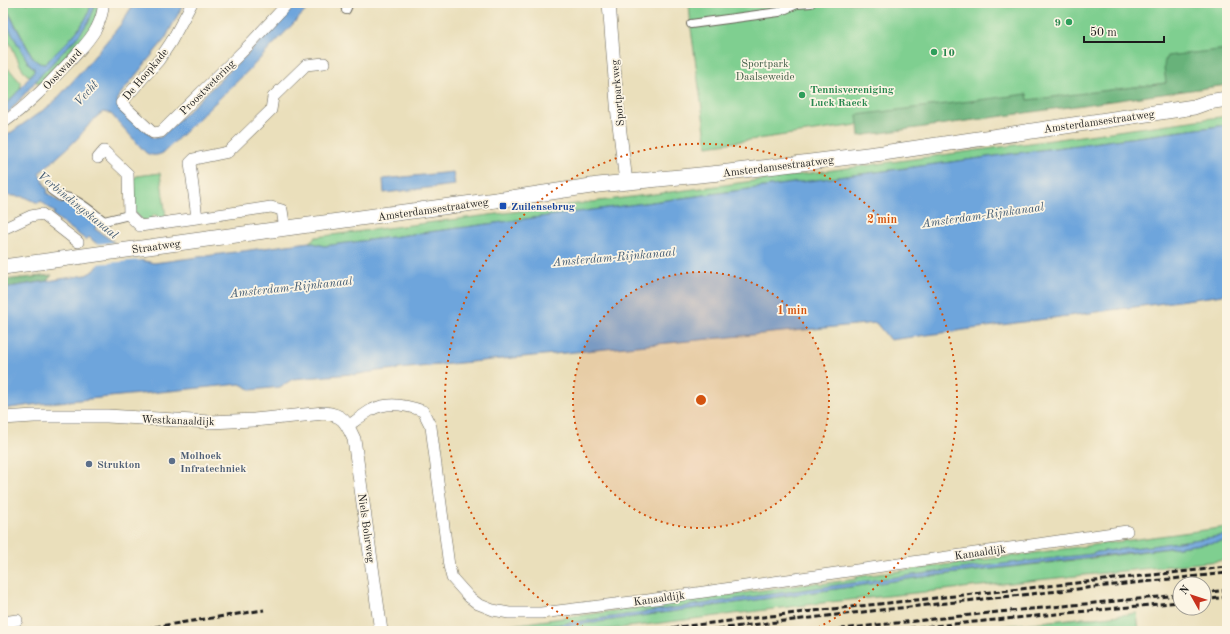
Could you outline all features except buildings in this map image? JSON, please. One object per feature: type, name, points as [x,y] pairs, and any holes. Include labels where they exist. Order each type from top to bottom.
[{"type":"main road","name":"Amsterdamsestraatweg","points":[[361,218],[598,185],[720,173],[883,153],[1194,107],[1208,102],[1227,100]]},
{"type":"main road","name":"Amsterdamsestraatweg","points":[[1194,107],[1208,109],[1227,106]]},
{"type":"main road","name":"Straatweg","points":[[3,267],[80,249],[140,248],[361,218]]},
{"type":"street","name":"Oostwaard","points":[[3,123],[47,86],[88,41],[96,30],[104,10],[104,3]]},
{"type":"street","name":"De Hoopkade","points":[[121,103],[159,60],[171,42],[192,3]]},
{"type":"street","name":"Proostwetering","points":[[121,103],[153,133],[162,132],[248,46],[288,3]]},
{"type":"street","name":"Sportparkweg","points":[[609,3],[618,116],[626,182]]},
{"type":"street","points":[[691,24],[779,12],[797,4],[810,3]]},
{"type":"street","points":[[197,218],[190,163],[194,159],[228,152],[271,110],[273,98],[306,65],[324,63]]},
{"type":"street","points":[[51,190],[60,197],[66,196],[74,199],[104,221],[129,215],[128,174],[104,151],[98,158]]},
{"type":"street","name":"Straatweg","points":[[129,215],[140,226],[271,207],[282,210],[285,228]]},
{"type":"street","points":[[3,229],[31,216],[42,214],[80,249]]},
{"type":"street","name":"Kanaaldijk","points":[[348,426],[372,410],[383,406],[410,406],[423,411],[431,427],[449,566],[452,578],[469,597],[478,604],[493,610],[510,613],[541,613],[648,600],[1127,531]]},
{"type":"street","name":"Westkanaaldijk","points":[[3,418],[34,416],[106,416],[210,422],[254,420],[324,413],[335,414],[348,426]]},
{"type":"street","name":"Niels Bohrweg","points":[[348,426],[354,439],[381,631]]},
{"type":"street","points":[[3,622],[16,620]]},
{"type":"green space","points":[[4,3],[91,3],[89,11],[80,28],[45,64],[42,64],[33,58]]},
{"type":"green space","points":[[96,3],[99,3],[95,22],[78,46],[45,79],[39,84],[36,82],[79,35],[89,21]]},
{"type":"green space","name":"Sportpark Daalseweide","points":[[689,3],[1227,3],[1227,75],[707,146],[691,29]]},
{"type":"green space","points":[[3,18],[29,64],[34,68],[31,76],[27,75],[21,67],[12,47],[3,33]]},
{"type":"green space","points":[[1227,49],[1227,85],[859,136],[857,115],[1027,94],[1028,100],[1166,83],[1164,66],[1167,56]]},
{"type":"green space","points":[[9,69],[21,83],[20,89],[3,108],[3,73]]},
{"type":"green space","points":[[1227,116],[1227,125],[324,246],[309,242],[316,237],[702,188]]},
{"type":"green space","points":[[160,173],[166,217],[158,220],[157,215],[152,216],[153,221],[142,220],[133,213],[132,181],[137,176]]},
{"type":"green space","points":[[52,275],[47,281],[3,288],[3,280]]},
{"type":"green space","points":[[1227,527],[1227,535],[1151,546],[923,574],[512,631],[480,631],[491,626],[497,627],[819,582],[819,584],[856,579],[856,577]]},
{"type":"green space","points":[[1227,541],[1227,560],[830,602],[596,631],[532,631],[922,577],[1093,558]]},
{"type":"green space","points":[[1137,613],[1139,631],[954,631],[1079,618],[1094,618]]},
{"type":"water","points":[[3,3],[33,58],[42,64],[45,64],[80,28],[89,11],[91,3],[96,3],[89,21],[79,35],[41,75],[9,112],[3,115],[3,108],[34,71],[34,68],[29,64],[3,18]]},
{"type":"water","points":[[134,3],[184,3],[165,39],[117,100],[152,137],[155,138],[161,137],[269,33],[297,3],[313,3],[252,67],[163,153],[151,155],[146,153],[111,114],[103,112],[92,121],[77,139],[39,173],[48,191],[47,193],[61,203],[64,200],[97,225],[95,229],[140,260],[154,263],[309,242],[324,246],[1227,125],[1227,284],[1223,295],[890,340],[876,323],[377,371],[353,375],[293,379],[280,387],[252,390],[240,384],[3,409],[3,288],[86,275],[95,270],[103,258],[98,245],[89,237],[86,240],[53,215],[55,212],[41,201],[38,203],[25,197],[3,195],[3,138],[52,104],[121,24]]},
{"type":"water","points":[[453,172],[455,185],[384,193],[383,179]]},
{"type":"water","points":[[1227,535],[1227,541],[922,577],[532,631],[512,631],[874,580],[1092,554],[1097,552]]},
{"type":"pier","points":[[116,242],[142,260],[97,264],[101,257],[99,248],[94,244]]},
{"type":"railway","points":[[645,631],[813,611],[1227,567]]},
{"type":"railway","points":[[700,631],[1227,573]]},
{"type":"railway","points":[[1212,592],[1227,590]]},
{"type":"railway","points":[[822,631],[1172,596]]},
{"type":"railway","points":[[1212,599],[1227,597]]},
{"type":"railway","points":[[882,631],[1172,603]]},
{"type":"railway","points":[[128,631],[264,610]]},
{"type":"place","name":"9","points":[[1069,22]]},
{"type":"place","name":"10","points":[[934,52]]},
{"type":"place","name":"Tennisvereniging Luck Raeck","points":[[802,95]]},
{"type":"place","name":"Zuilensebrug","points":[[503,206]]},
{"type":"place","name":"Molhoek Infratechniek","points":[[172,461]]},
{"type":"place","name":"Strukton","points":[[89,464]]},
{"type":"water label","name":"Vecht","points":[[86,93]]},
{"type":"water label","name":"Verbindingskanaal","points":[[78,205]]},
{"type":"water label","name":"Amsterdam-Rijnkanaal","points":[[983,215]]},
{"type":"water label","name":"Amsterdam-Rijnkanaal","points":[[614,257]]},
{"type":"water label","name":"Amsterdam-Rijnkanaal","points":[[291,287]]}]
